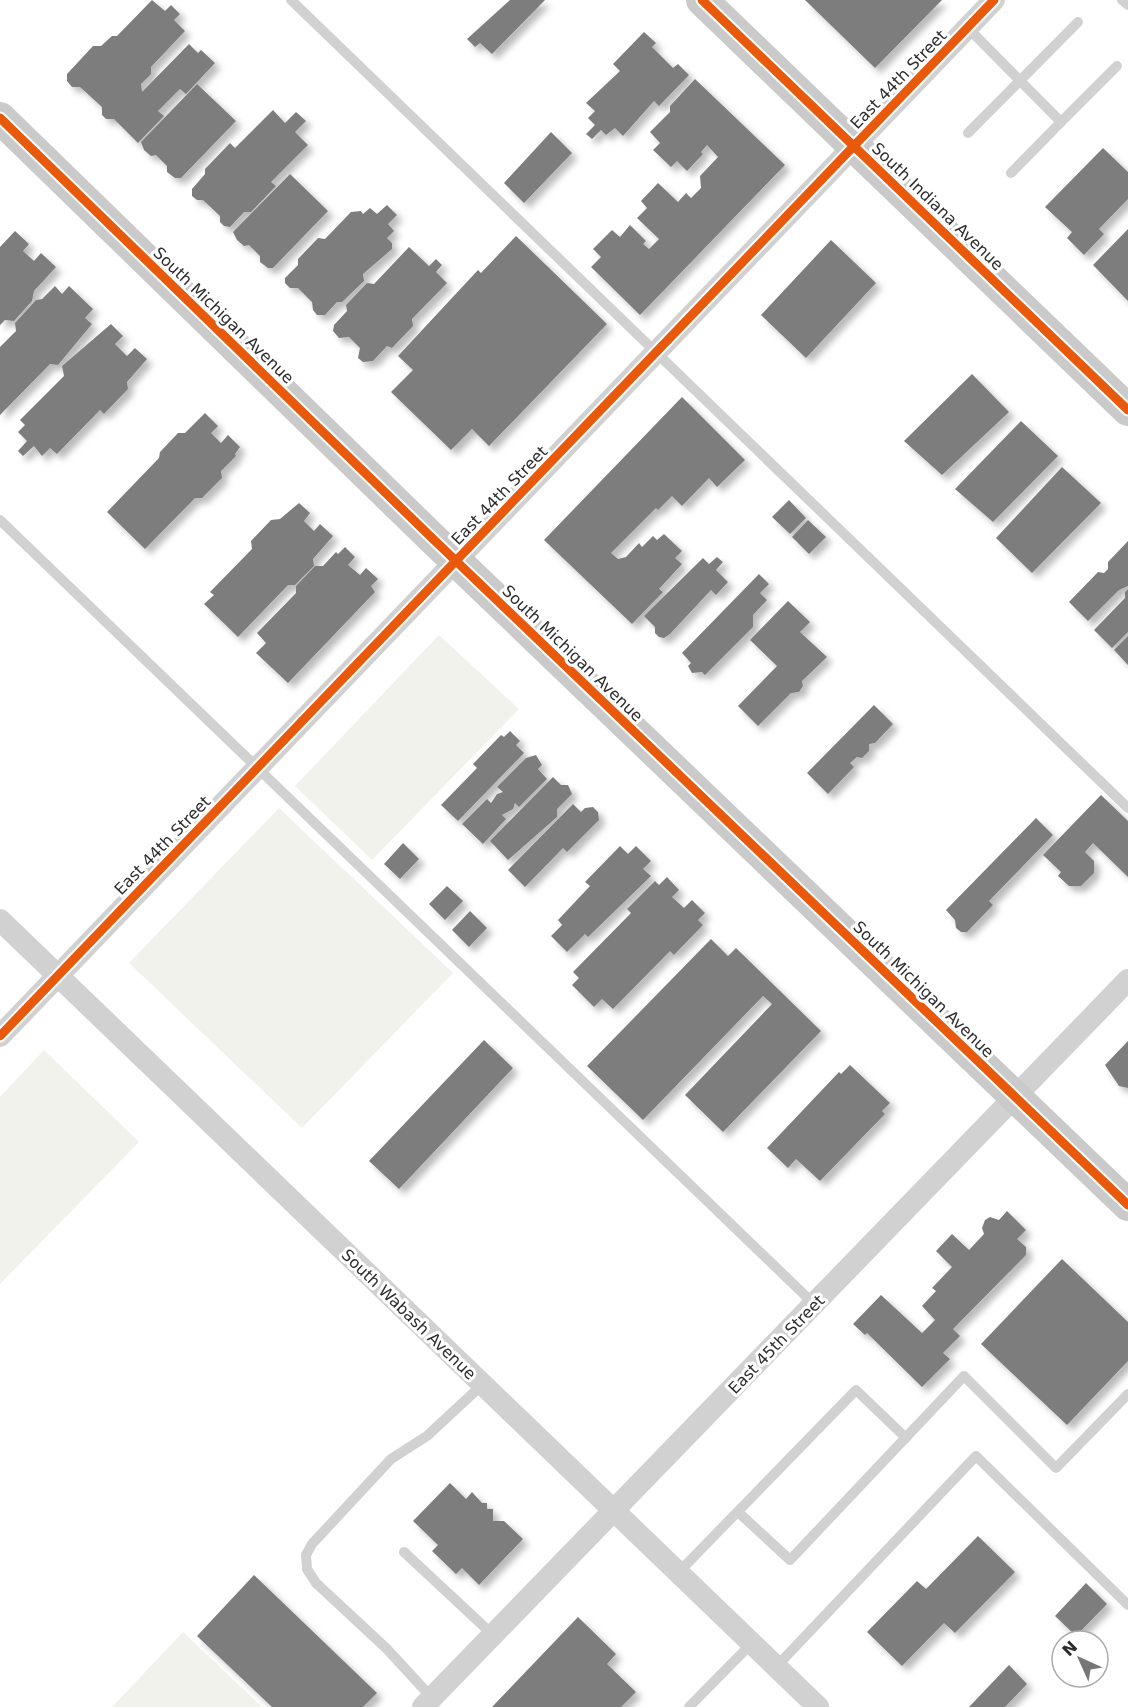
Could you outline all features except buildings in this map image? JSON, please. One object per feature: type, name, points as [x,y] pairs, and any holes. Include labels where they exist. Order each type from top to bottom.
[{"type":"street","name":"South Indiana Avenue","points":[[702,0],[1128,410]]},
{"type":"street","name":"East 44th Street","points":[[0,1036],[994,0]]},
{"type":"street","name":"South Michigan Avenue","points":[[0,118],[456,561],[1128,1205]]},
{"type":"street","name":"South Wabash Avenue","points":[[0,920],[818,1707]]},
{"type":"street","name":"East 45th Street","points":[[428,1702],[1128,980]]},
{"type":"lane","points":[[291,0],[1128,808]]},
{"type":"lane","points":[[1122,0],[1128,5]]},
{"type":"lane","points":[[968,133],[1078,22]]},
{"type":"lane","points":[[968,27],[1061,122]]},
{"type":"lane","points":[[1011,173],[1117,66]]},
{"type":"lane","points":[[0,520],[814,1304]]},
{"type":"lane","points":[[738,1512],[790,1560],[964,1376],[1056,1468],[1128,1394]]},
{"type":"lane","points":[[428,1702],[387,1649],[316,1582],[307,1569],[306,1555],[328,1525],[391,1459],[427,1436],[483,1384]]},
{"type":"lane","points":[[678,1573],[856,1390],[906,1438]]},
{"type":"lane","points":[[776,1667],[976,1456],[1128,1605]]},
{"type":"lane","points":[[404,1552],[493,1635]]},
{"type":"lane","points":[[689,1707],[752,1643]]},
{"type":"shaded area","points":[[439,635],[519,709],[372,860],[295,786]]},
{"type":"shaded area","points":[[279,808],[453,973],[302,1128],[129,963]]},
{"type":"shaded area","points":[[44,1050],[139,1142],[0,1284],[0,1097]]},
{"type":"shaded area","points":[[183,1632],[262,1707],[112,1707]]},
{"type":"cycle path","points":[[702,0],[1128,410]]},
{"type":"cycle path","points":[[0,1036],[994,0]]},
{"type":"cycle path","points":[[0,118],[431,537],[1128,1205]]}]
